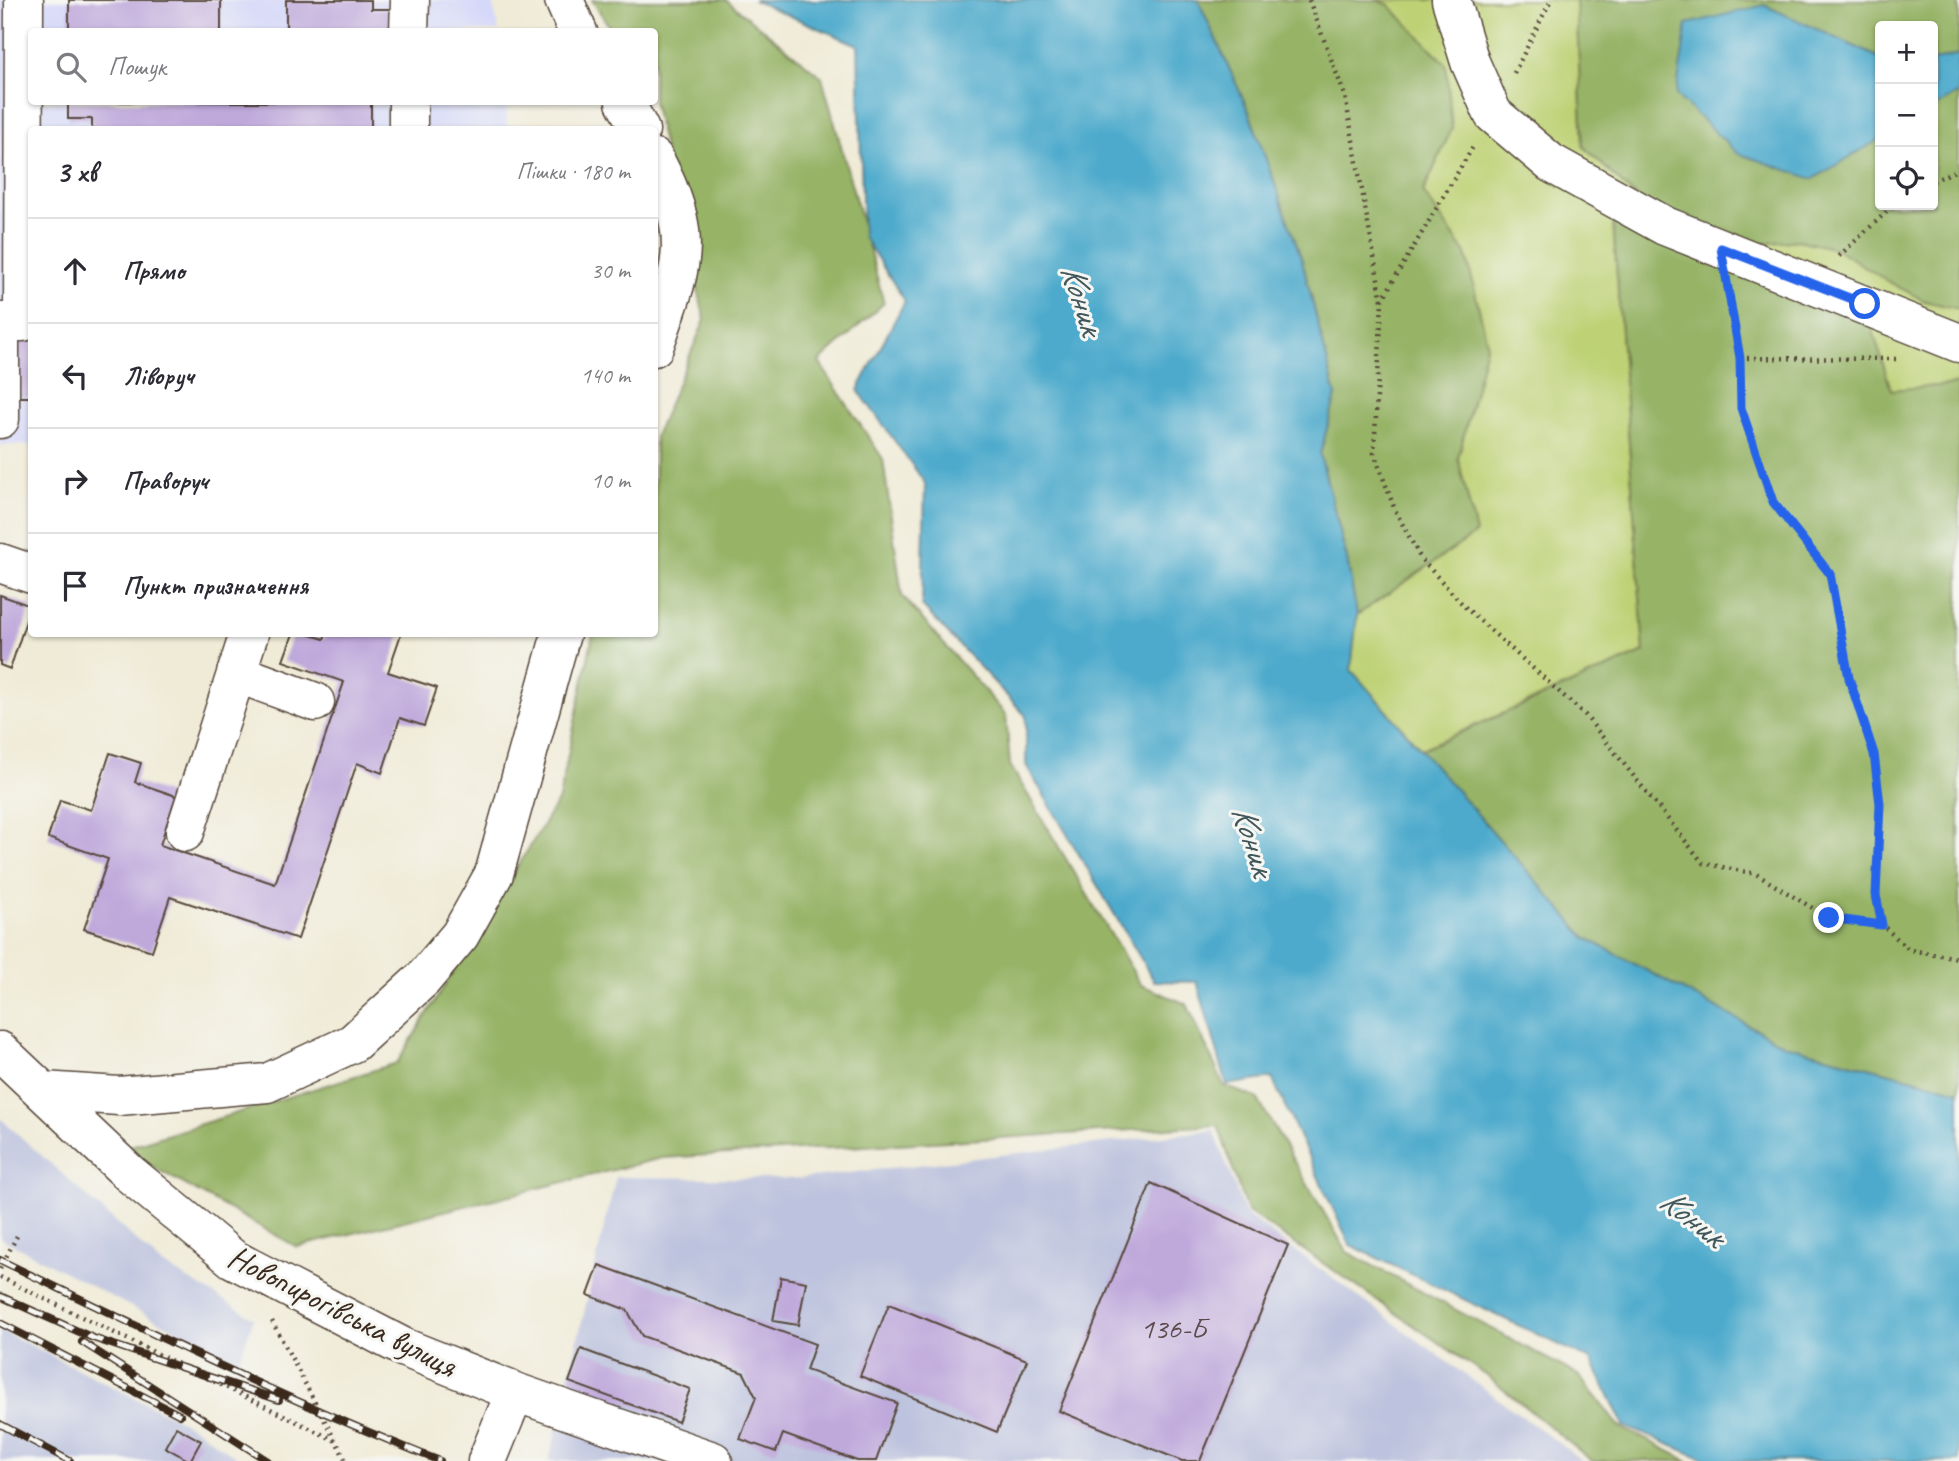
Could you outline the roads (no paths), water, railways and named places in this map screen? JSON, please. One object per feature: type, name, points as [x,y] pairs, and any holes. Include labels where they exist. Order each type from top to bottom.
[{"type":"street","points":[[24,0],[23,322],[0,322],[0,421],[28,424]]},
{"type":"street","points":[[409,28],[410,0]]},
{"type":"street","points":[[564,0],[576,28]]},
{"type":"street","points":[[1451,0],[1470,62],[1493,114],[1551,163],[1665,226],[1959,343]]},
{"type":"street","points":[[408,105],[408,126]]},
{"type":"street","points":[[627,105],[638,126]]},
{"type":"street","points":[[658,166],[675,200],[682,240],[678,281],[658,336]]},
{"type":"street","points":[[0,563],[28,573]]},
{"type":"street","points":[[185,832],[248,637]]},
{"type":"street","points":[[43,1091],[118,1096],[189,1092],[267,1083],[353,1043],[431,970],[460,935],[494,874],[560,637]]},
{"type":"street","points":[[236,674],[316,702]]},
{"type":"street","name":"Новопирогівська вулиця","points":[[0,1051],[130,1174],[233,1259],[405,1348],[514,1392],[713,1461]]},
{"type":"street","points":[[487,1461],[514,1392]]},
{"type":"water","name":"Коник","points":[[753,0],[1198,0],[1249,112],[1302,260],[1336,396],[1320,454],[1347,559],[1357,615],[1351,670],[1586,938],[1785,1045],[1959,1091],[1959,1461],[1709,1461],[1624,1426],[1591,1360],[1350,1245],[1272,1078],[1227,1085],[1197,982],[1154,981],[1026,765],[1026,716],[922,606],[925,483],[858,390],[905,301],[863,236],[858,45]]},
{"type":"water","points":[[1764,5],[1875,56],[1875,142],[1813,179],[1737,153],[1676,95],[1687,24]]},
{"type":"water","points":[[1959,54],[1959,93],[1938,105],[1938,84],[1938,60]]},
{"type":"railway","points":[[0,1260],[273,1390],[440,1461]]},
{"type":"railway","points":[[0,1296],[93,1338],[279,1400]]},
{"type":"railway","points":[[0,1323],[180,1415]]},
{"type":"railway","points":[[82,1342],[268,1461]]},
{"type":"railway","points":[[0,1424],[70,1461]]}]
